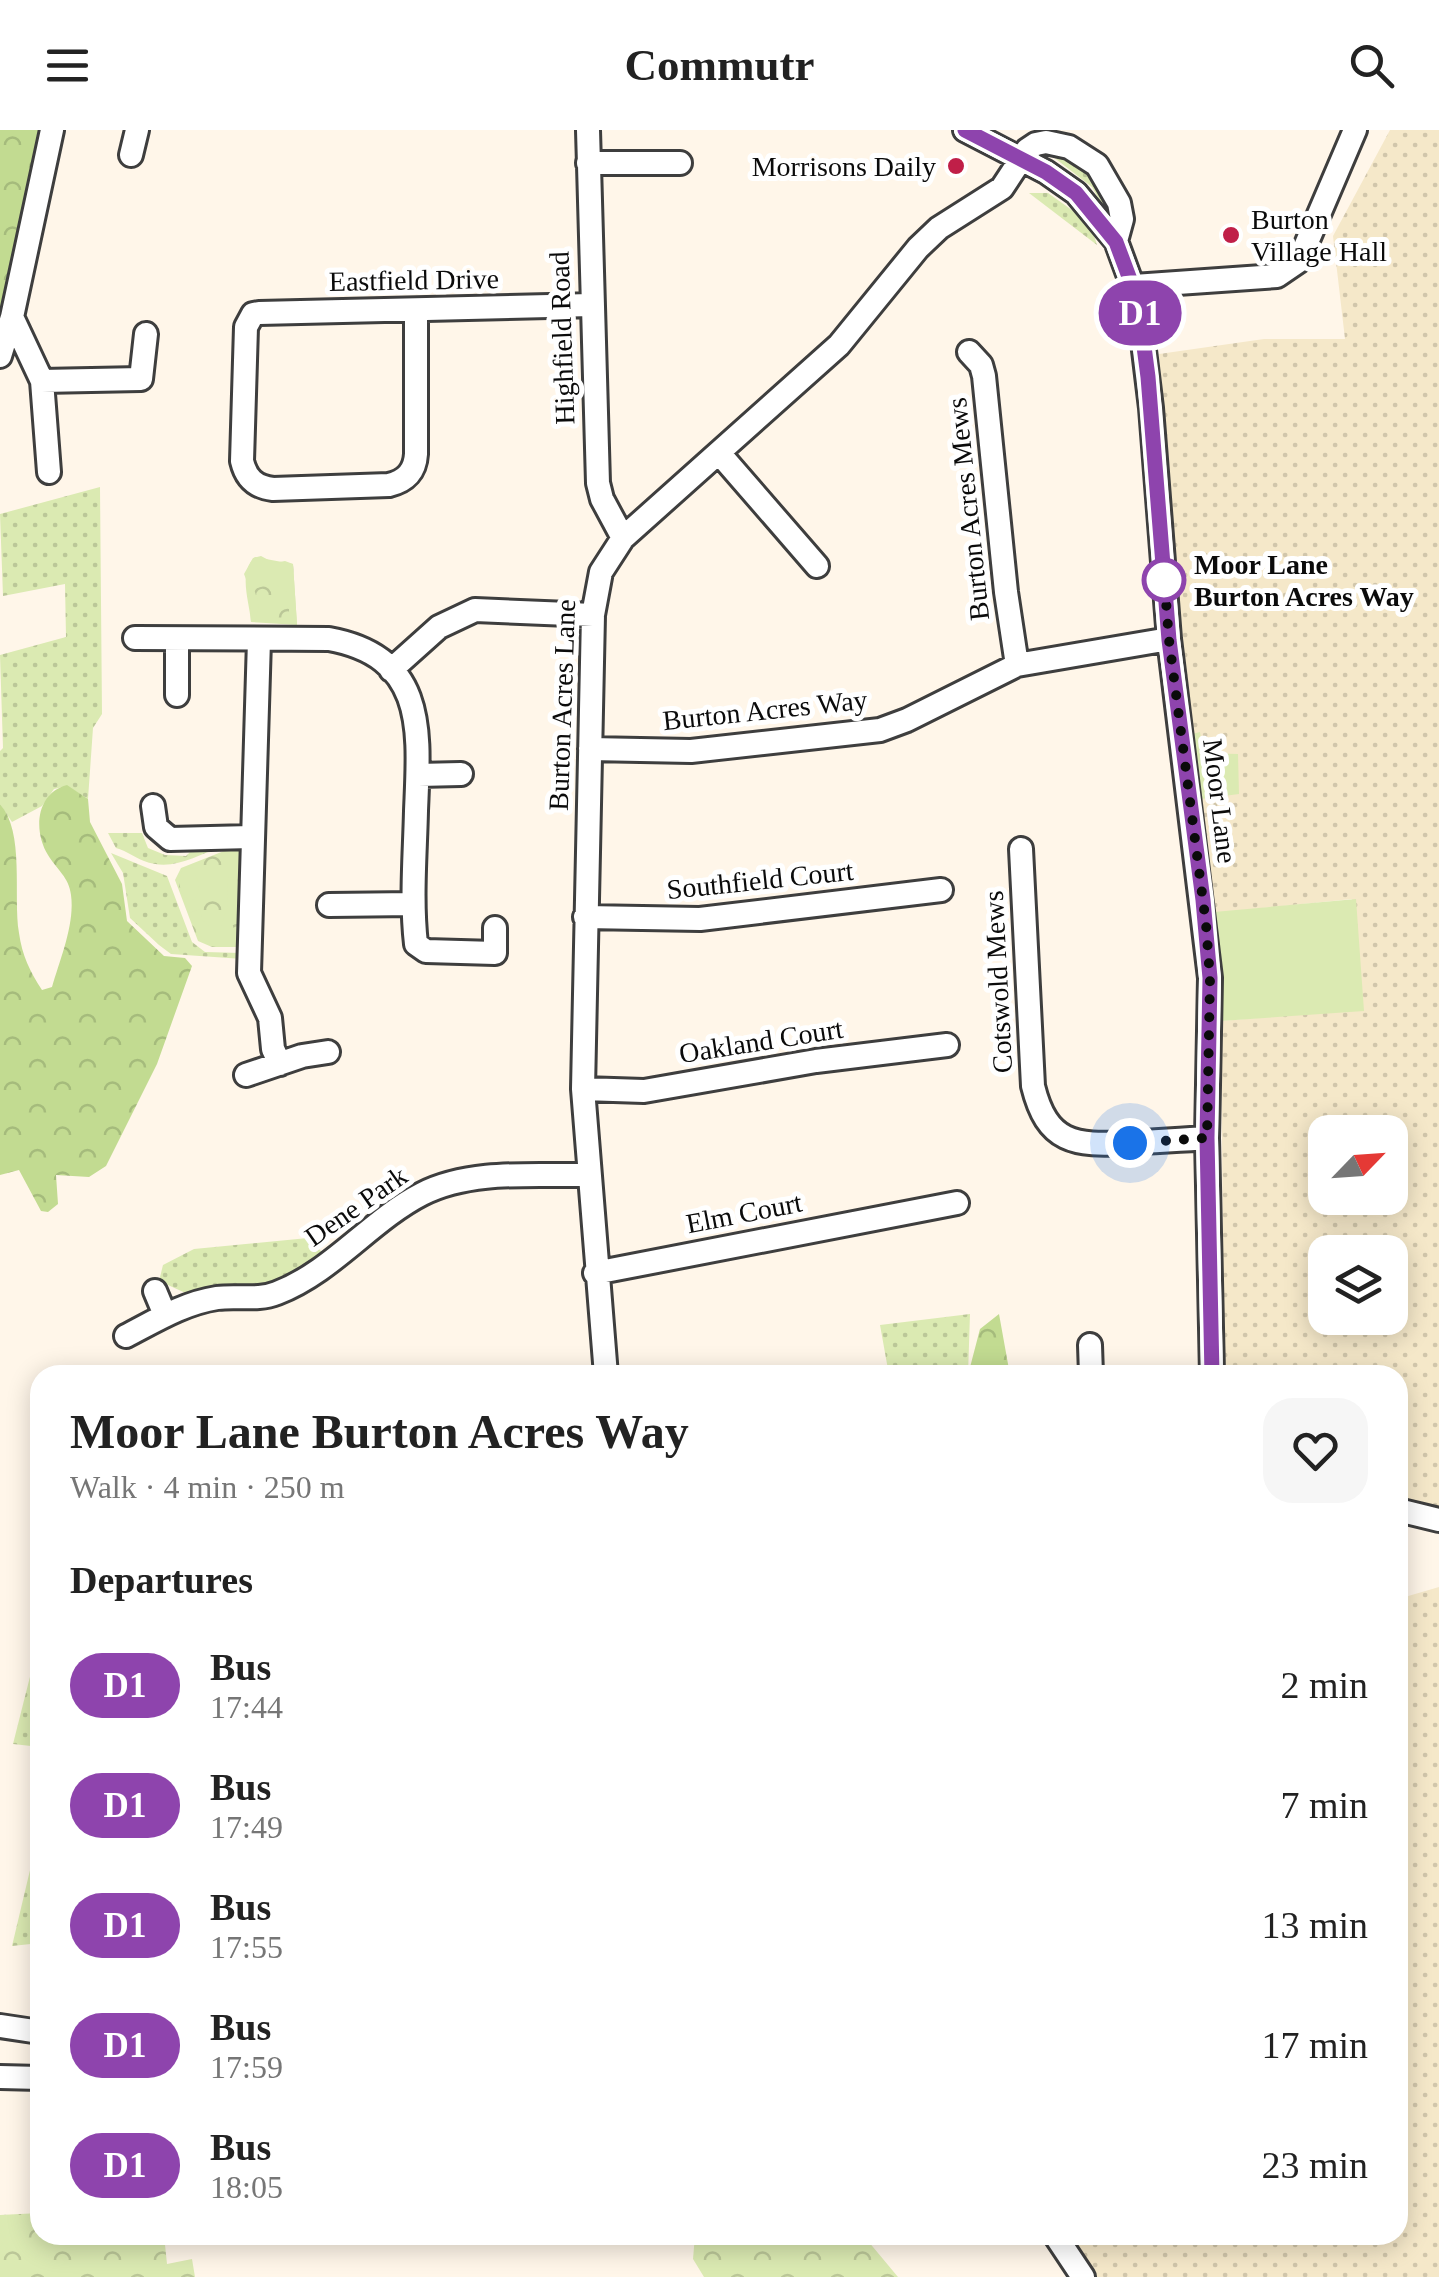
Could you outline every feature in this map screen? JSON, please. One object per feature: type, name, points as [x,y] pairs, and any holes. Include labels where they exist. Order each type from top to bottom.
[{"type":"street","points":[[0,356],[52,130]]},
{"type":"street","points":[[131,155],[137,130]]},
{"type":"street","name":"Highfield Road","points":[[588,130],[598,483],[602,500],[623,538]]},
{"type":"street","points":[[965,130],[1023,159]]},
{"type":"street","points":[[1134,286],[1277,276],[1299,261],[1355,130]]},
{"type":"street","name":"Moor Lane","points":[[1116,242],[1122,219],[1119,203],[1097,165],[1069,147],[1036,144],[1023,159],[1076,193],[1116,242],[1134,286],[1145,346],[1169,640],[1207,942],[1212,1365]]},
{"type":"street","name":"Burton Acres Lane","points":[[605,1365],[584,1089],[593,616],[600,572],[623,538],[839,345],[918,248],[939,228],[1002,188],[1023,159]]},
{"type":"street","points":[[588,163],[680,163]]},
{"type":"street","name":"Eastfield Drive","points":[[416,310],[415,463],[406,478],[389,485],[273,489],[249,478],[242,461],[246,327],[248,319],[259,312],[591,306]]},
{"type":"street","points":[[12,316],[42,381],[49,472]]},
{"type":"street","points":[[42,381],[140,379],[146,334]]},
{"type":"street","name":"Burton Acres Mews","points":[[969,352],[981,365],[984,376],[1017,665]]},
{"type":"street","points":[[719,452],[817,566]]},
{"type":"street","points":[[391,670],[439,626],[475,610],[593,616]]},
{"type":"street","points":[[135,638],[315,638],[343,641],[369,652],[401,682],[414,710],[419,740],[413,904],[416,944],[426,951],[495,953],[495,928]]},
{"type":"street","points":[[177,639],[177,694]]},
{"type":"street","points":[[259,640],[249,973],[270,1018],[273,1049],[280,1064]]},
{"type":"street","name":"Burton Acres Way","points":[[590,749],[691,751],[880,730],[1017,665],[1169,640]]},
{"type":"street","points":[[418,776],[460,774]]},
{"type":"street","points":[[153,806],[156,826],[170,839],[252,837]]},
{"type":"street","name":"Cotswold Mews","points":[[1021,849],[1033,1086],[1039,1109],[1050,1127],[1080,1143],[1207,1138]]},
{"type":"street","name":"Southfield Court","points":[[585,917],[700,919],[941,890]]},
{"type":"street","points":[[329,905],[413,904]]},
{"type":"street","name":"Oakland Court","points":[[584,1089],[644,1091],[816,1060],[948,1045]]},
{"type":"street","points":[[246,1075],[302,1056],[328,1052]]},
{"type":"street","name":"Dene Park","points":[[126,1336],[165,1315],[208,1300],[256,1299],[277,1294],[300,1282],[420,1195],[448,1183],[494,1177],[588,1175]]},
{"type":"street","name":"Elm Court","points":[[596,1273],[905,1219],[958,1203]]},
{"type":"street","points":[[155,1291],[165,1315]]},
{"type":"street","points":[[1090,1345],[1091,1365]]},
{"type":"street","points":[[1408,1512],[1439,1520]]},
{"type":"street","points":[[0,2026],[30,2030]]},
{"type":"street","points":[[0,2078],[30,2078]]},
{"type":"street","points":[[1062,2245],[1083,2277]]},
{"type":"shaded area","points":[[1390,130],[1439,130],[1439,1507],[1408,1499],[1408,1365],[1224,1365],[1221,1021],[1362,1009],[1352,899],[1214,913],[1184,684],[1159,354],[1264,339],[1345,339],[1333,236]]},
{"type":"shaded area","points":[[1439,1587],[1439,2277],[1095,2277],[1074,2245],[1408,2245],[1408,1596]]},
{"type":"green space","points":[[0,130],[47,130],[0,315]]},
{"type":"green space","points":[[1043,149],[1065,153],[1106,184],[1116,229],[1092,187]]},
{"type":"green space","points":[[1029,193],[1048,193],[1090,223],[1097,245]]},
{"type":"green space","points":[[100,487],[102,714],[93,728],[88,799],[67,786],[54,789],[42,806],[12,822],[0,804],[0,655],[66,637],[65,584],[3,596],[0,514]]},
{"type":"green space","points":[[261,556],[274,563],[293,564],[297,624],[289,624],[289,594],[274,583],[254,589],[259,605],[255,621],[251,622],[249,587],[244,574],[253,558]]},
{"type":"green space","points":[[255,557],[293,564],[297,625],[251,622],[246,579]]},
{"type":"green space","points":[[1200,732],[1203,753],[1238,754],[1239,794],[1201,799],[1192,734]]},
{"type":"green space","points":[[67,785],[88,799],[90,822],[122,884],[127,921],[164,956],[185,958],[192,966],[157,1064],[106,1166],[89,1177],[56,1175],[58,1204],[48,1212],[41,1211],[19,1170],[0,1175],[0,804],[13,831],[20,941],[42,990],[52,987],[72,906],[68,883],[43,845],[40,814],[49,796]]},
{"type":"green space","points":[[108,833],[142,833],[148,848],[165,855],[186,856],[193,849],[222,846],[184,861],[154,864],[116,848]]},
{"type":"green space","points":[[234,847],[240,849],[239,947],[212,947],[198,941],[175,880],[181,868]]},
{"type":"green space","points":[[111,853],[167,876],[192,942],[205,952],[241,953],[243,959],[171,954],[159,945],[130,918],[123,873]]},
{"type":"green space","points":[[192,867],[199,887],[195,899],[190,901],[179,882],[184,869]]},
{"type":"green space","points":[[228,877],[238,878],[232,917],[239,939],[237,945],[206,940],[189,913],[200,909],[209,926],[221,926],[227,909]]},
{"type":"green space","points":[[1356,899],[1364,1011],[1221,1021],[1214,912]]},
{"type":"green space","points":[[308,1238],[323,1253],[271,1290],[190,1295],[159,1281],[163,1265],[194,1249]]},
{"type":"green space","points":[[970,1314],[968,1365],[887,1365],[880,1325]]},
{"type":"green space","points":[[999,1314],[1008,1365],[971,1365],[980,1329]]},
{"type":"green space","points":[[30,1677],[30,1746],[13,1744]]},
{"type":"green space","points":[[30,1870],[30,1944],[12,1946]]},
{"type":"green space","points":[[30,2214],[30,2245],[165,2245],[167,2264],[192,2259],[195,2277],[0,2277],[0,2215]]},
{"type":"green space","points":[[694,2245],[871,2245],[898,2277],[704,2277],[693,2259]]},
{"type":"bus line","name":"D1","points":[[965,130],[1046,172],[1076,193],[1116,242],[1142,321],[1169,640],[1210,978],[1207,1138],[1212,1365]]},
{"type":"place","name":"Morrisons Daily","points":[[956,166]]},
{"type":"place","name":"Burton Village Hall","points":[[1231,235]]},
{"type":"place","name":"Moor Lane Burton Acres Way","points":[[1164,580]]},
{"type":"route","points":[[1130,1143],[1207,1138],[1210,978],[1206,924],[1169,640],[1163,562],[1164,580]]}]
